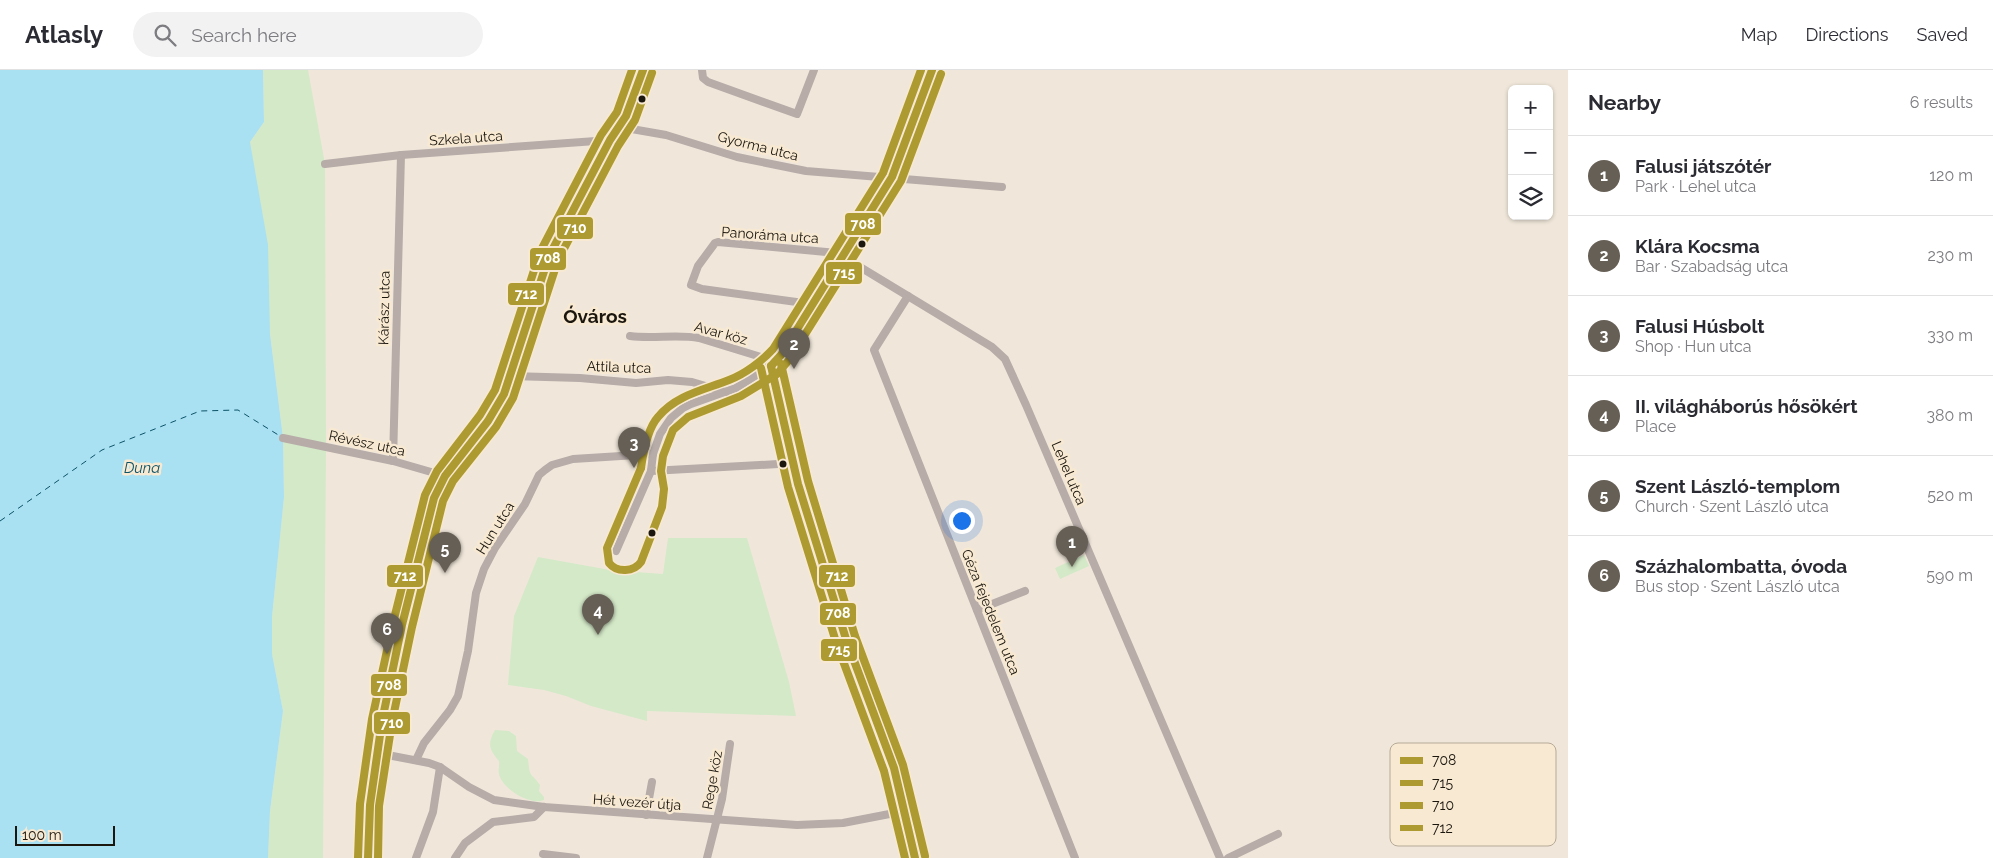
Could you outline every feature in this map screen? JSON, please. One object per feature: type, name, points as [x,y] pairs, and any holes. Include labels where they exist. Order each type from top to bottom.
[{"type":"street","points":[[368,858],[367,820],[388,684],[434,498],[445,476],[497,408],[511,376],[549,256],[610,140],[620,127],[643,70]]},
{"type":"street","points":[[702,71],[703,78],[708,82],[797,114],[814,70]]},
{"type":"street","points":[[616,551],[651,471],[653,454],[666,424],[676,412],[691,404],[736,388],[771,366],[781,355],[811,304],[892,177],[932,70]]},
{"type":"street","name":"Gyorma utca","points":[[620,127],[666,135],[737,157],[773,165],[834,174],[1002,187]]},
{"type":"street","name":"Szkela utca","points":[[326,164],[401,155],[610,140]]},
{"type":"street","name":"Kárász utca","points":[[393,461],[401,155]]},
{"type":"street","name":"Panoráma utca","points":[[811,304],[702,289],[691,285],[698,266],[714,243],[718,242],[833,252],[842,256]]},
{"type":"street","name":"Lehel utca","points":[[842,256],[1000,352],[1008,365],[1220,858]]},
{"type":"street","name":"Géza fejedelem utca","points":[[908,296],[874,350],[1075,858]]},
{"type":"street","name":"Avar köz","points":[[630,336],[646,338],[690,336],[761,357],[771,366]]},
{"type":"street","points":[[771,366],[798,484],[852,655],[892,759],[905,810],[914,858]]},
{"type":"street","name":"Attila utca","points":[[511,376],[636,382],[668,380],[692,382],[726,392]]},
{"type":"street","name":"Révész utca","points":[[283,438],[393,461],[445,476]]},
{"type":"street","name":"Hun utca","points":[[416,760],[424,743],[450,710],[458,696],[479,581],[495,548],[525,504],[539,475],[552,465],[573,459],[653,454]]},
{"type":"street","points":[[651,471],[778,464]]},
{"type":"street","points":[[977,610],[1025,591]]},
{"type":"street","name":"Rege köz","points":[[707,858],[727,778],[730,744]]},
{"type":"street","name":"Hét vezér útja","points":[[377,753],[416,760],[440,767],[476,792],[494,800],[544,807],[797,825],[834,824],[905,810]]},
{"type":"street","points":[[416,858],[433,812],[440,767]]},
{"type":"street","points":[[646,815],[652,782]]},
{"type":"street","points":[[455,858],[465,843],[493,822],[534,817],[544,807]]},
{"type":"street","points":[[1228,858],[1278,834]]},
{"type":"street","points":[[543,854],[576,858]]},
{"type":"green space","points":[[263,70],[308,70],[325,164],[326,447],[323,858],[268,858],[270,811],[283,711],[272,654],[272,617],[284,497],[283,438],[250,142],[264,122]]},
{"type":"green space","points":[[668,538],[747,538],[789,682],[796,716],[647,711],[647,721],[591,706],[544,690],[508,685],[514,616],[538,557],[610,570],[663,574]]},
{"type":"green space","points":[[1084,555],[1089,566],[1060,579],[1055,568]]},
{"type":"green space","points":[[495,730],[509,731],[516,736],[517,751],[528,759],[530,772],[540,785],[539,791],[544,800],[532,801],[525,799],[512,792],[503,782],[499,773],[499,761],[490,746]]},
{"type":"water","name":"Duna","points":[[0,70],[263,70],[264,122],[250,142],[268,245],[270,334],[283,438],[284,497],[272,617],[272,654],[283,711],[270,811],[268,858],[0,858]]},
{"type":"ferry route","points":[[0,521],[102,450],[200,411],[238,410],[280,436]]},
{"type":"transit line","name":"712","points":[[358,858],[360,804],[372,719],[393,623],[425,495],[437,471],[480,415],[495,390],[540,252],[601,135],[617,112],[632,70]]},
{"type":"transit line","name":"708","points":[[368,858],[370,805],[382,721],[402,625],[434,498],[445,476],[488,421],[504,394],[549,256],[610,140],[626,116],[643,70]]},
{"type":"transit line","name":"712","points":[[641,468],[651,428],[665,410],[682,398],[747,371],[773,349],[883,173],[921,70]]},
{"type":"transit line","name":"708","points":[[771,366],[781,355],[892,177],[932,70]]},
{"type":"transit line","name":"710","points":[[378,858],[379,806],[392,722],[412,627],[443,501],[453,481],[496,427],[513,398],[558,260],[618,146],[635,120],[652,73]]},
{"type":"transit line","name":"715","points":[[641,468],[607,548],[609,563],[621,570],[634,568],[641,562],[662,507],[664,489],[661,471],[663,456],[673,430],[688,417],[741,396],[777,374],[789,360],[901,181],[941,74]]},
{"type":"transit line","name":"712","points":[[781,364],[808,481],[855,636],[903,765],[925,856]]},
{"type":"transit line","name":"708","points":[[771,366],[798,484],[846,639],[894,768],[915,858]]},
{"type":"transit line","name":"715","points":[[761,368],[788,487],[836,642],[884,771],[905,858]]},
{"type":"place","name":"Klára Kocsma","points":[[794,369]]},
{"type":"place","name":"Falusi Húsbolt","points":[[634,468]]},
{"type":"place","name":"Falusi játszótér","points":[[1072,567]]},
{"type":"place","name":"Szent László-templom","points":[[445,573]]},
{"type":"place","name":"II. világháborús hősökért","points":[[598,635]]},
{"type":"place","name":"Százhalombatta, óvoda","points":[[387,654]]},
{"type":"district","name":"Óváros","points":[[595,316]]}]
